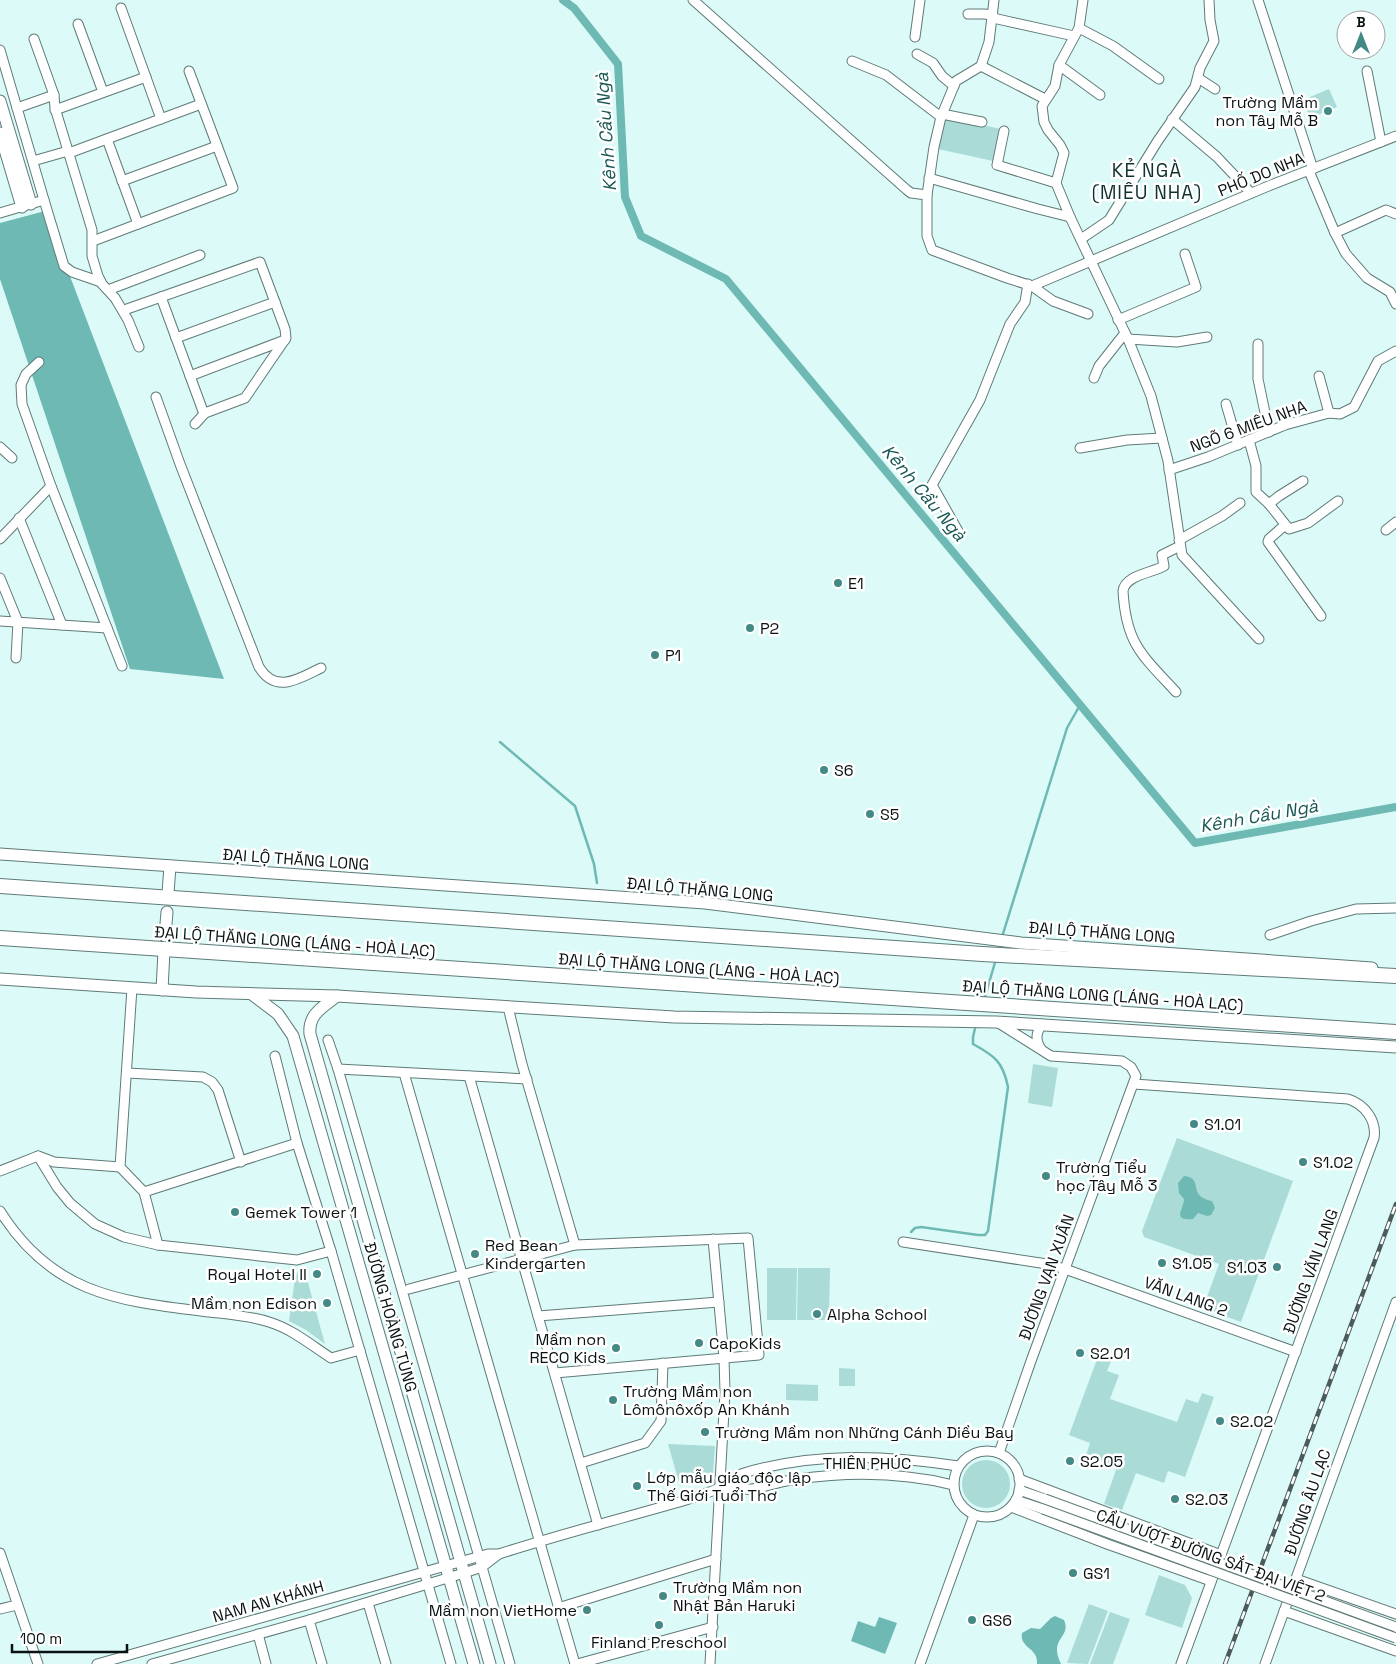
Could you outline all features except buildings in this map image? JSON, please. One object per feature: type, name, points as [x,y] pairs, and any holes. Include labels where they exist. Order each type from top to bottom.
[{"type":"highway","name":"ĐẠI LỘ THĂNG LONG (LÁNG - HOÀ LẠC)","points":[[0,886],[982,954],[1396,976]]},
{"type":"highway","name":"ĐẠI LỘ THĂNG LONG (LÁNG - HOÀ LẠC)","points":[[0,938],[1396,1032]]},
{"type":"main road","points":[[0,101],[26,205]]},
{"type":"main road","points":[[0,133],[26,205]]},
{"type":"main road","name":"ĐẠI LỘ THĂNG LONG","points":[[0,854],[710,904],[1021,943],[1396,970]]},
{"type":"main road","points":[[168,893],[170,866]]},
{"type":"main road","points":[[165,936],[167,912]]},
{"type":"main road","points":[[162,990],[164,951]]},
{"type":"main road","points":[[0,979],[253,995],[337,996],[674,1017],[1042,1024],[1396,1047]]},
{"type":"main road","name":"ĐƯỜNG HOÀNG TÙNG","points":[[253,995],[278,1014],[293,1036],[474,1664]]},
{"type":"main road","name":"ĐƯỜNG HOÀNG TÙNG","points":[[337,996],[313,1016],[309,1028],[310,1034],[490,1664]]},
{"type":"street","points":[[694,0],[907,190],[926,195]]},
{"type":"street","points":[[915,37],[920,0]]},
{"type":"street","points":[[994,0],[989,42],[981,66],[956,81],[942,116],[926,195],[927,236],[932,250],[1030,285],[1053,301],[1088,314]]},
{"type":"street","points":[[1083,0],[1077,32],[1059,65],[1055,86],[1042,106],[1044,122],[1064,153],[1056,183],[1090,261],[1126,336],[1151,396],[1168,461],[1182,554],[1259,639]]},
{"type":"street","points":[[1081,239],[1109,220],[1172,119],[1187,100],[1214,41],[1209,0]]},
{"type":"street","points":[[1258,0],[1311,170],[1335,233],[1346,254],[1357,267],[1367,278],[1390,292],[1396,304]]},
{"type":"street","points":[[122,8],[161,119]]},
{"type":"street","points":[[968,14],[984,14],[1077,32],[1113,46],[1159,79]]},
{"type":"street","points":[[78,24],[103,92]]},
{"type":"street","points":[[34,39],[54,95],[55,110],[92,230],[92,256],[101,282],[115,298],[128,320],[139,347]]},
{"type":"street","points":[[0,50],[64,266],[72,272],[101,282]]},
{"type":"street","points":[[917,54],[933,63],[942,76],[954,86]]},
{"type":"street","points":[[852,61],[886,75],[942,116],[982,122]]},
{"type":"street","points":[[1059,65],[1100,95]]},
{"type":"street","points":[[981,66],[1045,99]]},
{"type":"street","points":[[93,241],[232,188],[190,71]]},
{"type":"street","points":[[1367,71],[1381,142]]},
{"type":"street","points":[[55,110],[146,77]]},
{"type":"street","points":[[1198,78],[1215,89]]},
{"type":"street","points":[[17,108],[54,95]]},
{"type":"street","points":[[33,161],[107,139],[201,104]]},
{"type":"street","points":[[1172,119],[1218,157],[1251,193]]},
{"type":"street","points":[[1004,131],[997,165],[1056,183]]},
{"type":"street","name":"PHỐ DO NHA","points":[[1030,285],[1251,193],[1396,136]]},
{"type":"street","points":[[107,139],[138,224]]},
{"type":"street","points":[[122,181],[217,146]]},
{"type":"street","points":[[929,178],[1070,217]]},
{"type":"street","points":[[0,213],[44,200]]},
{"type":"street","points":[[1335,233],[1386,210],[1396,214]]},
{"type":"street","points":[[1118,320],[1196,287],[1185,254]]},
{"type":"street","points":[[108,290],[200,255]]},
{"type":"street","points":[[128,309],[260,262],[287,336],[245,398],[204,414],[195,424]]},
{"type":"street","points":[[958,531],[932,485],[980,400],[1010,324],[1025,302],[1030,285]]},
{"type":"street","points":[[161,297],[204,414]]},
{"type":"street","points":[[176,338],[275,302]]},
{"type":"street","points":[[1126,336],[1178,342],[1207,337]]},
{"type":"street","points":[[1094,378],[1099,366],[1126,336]]},
{"type":"street","points":[[190,376],[285,340]]},
{"type":"street","points":[[1258,344],[1258,379],[1269,432]]},
{"type":"street","name":"NGÕ 6 MIÊU NHA","points":[[1169,470],[1208,457],[1285,425],[1329,413],[1340,414],[1354,407],[1378,362],[1396,351]]},
{"type":"street","points":[[39,362],[26,374],[21,385],[22,404],[51,486],[122,666]]},
{"type":"street","points":[[1319,376],[1329,413]]},
{"type":"street","points":[[156,397],[183,472],[264,676],[274,682],[291,681],[321,668]]},
{"type":"street","points":[[1226,404],[1238,445]]},
{"type":"street","points":[[1080,448],[1127,440],[1162,438]]},
{"type":"street","points":[[1249,440],[1256,466],[1256,492],[1269,504],[1288,529],[1308,523],[1338,501]]},
{"type":"street","points":[[0,447],[12,458]]},
{"type":"street","points":[[1269,504],[1303,481]]},
{"type":"street","points":[[0,539],[51,486]]},
{"type":"street","points":[[1176,692],[1143,656],[1132,639],[1125,616],[1124,588],[1128,581],[1164,566],[1162,554],[1240,503]]},
{"type":"street","points":[[19,518],[62,625]]},
{"type":"street","points":[[1386,530],[1396,522]]},
{"type":"street","points":[[1285,525],[1268,542],[1321,616]]},
{"type":"street","points":[[0,578],[18,622],[16,658]]},
{"type":"street","points":[[0,621],[107,628]]},
{"type":"street","points":[[1270,935],[1311,921],[1356,909],[1396,908]]},
{"type":"street","points":[[120,1167],[132,988]]},
{"type":"street","points":[[508,1007],[575,1244]]},
{"type":"street","points":[[994,1022],[1051,1056],[1122,1061],[1127,1063],[1136,1076],[1134,1084]]},
{"type":"street","points":[[1042,1024],[1037,1042],[1043,1052]]},
{"type":"street","points":[[328,1040],[510,1664]]},
{"type":"street","points":[[275,1056],[297,1143],[332,1251],[452,1664]]},
{"type":"street","points":[[338,1069],[527,1079]]},
{"type":"street","points":[[404,1072],[558,1608],[576,1664],[713,1627]]},
{"type":"street","points":[[127,1073],[203,1077],[212,1082],[218,1090],[241,1162]]},
{"type":"street","points":[[470,1076],[598,1525]]},
{"type":"street","name":"ĐƯỜNG VẠN XUÂN","points":[[999,1453],[1065,1268],[1134,1084]]},
{"type":"street","name":"ĐƯỜNG VĂN LANG","points":[[1134,1084],[1338,1098],[1356,1102],[1368,1112],[1373,1123],[1374,1138],[1181,1664]]},
{"type":"street","points":[[144,1192],[297,1143]]},
{"type":"street","points":[[38,1156],[64,1197],[90,1220],[108,1231],[124,1237],[158,1245],[297,1260],[332,1251]]},
{"type":"street","points":[[0,1171],[38,1156],[54,1162],[120,1167],[144,1192],[158,1245]]},
{"type":"street","points":[[0,1211],[22,1242],[34,1254],[62,1275],[91,1290],[146,1305],[267,1321],[294,1334],[330,1358],[360,1350]]},
{"type":"street","points":[[409,1289],[575,1244],[748,1238],[759,1355],[555,1373]]},
{"type":"street","points":[[710,1664],[725,1392],[724,1358],[713,1239]]},
{"type":"street","name":"VĂN LANG 2","points":[[903,1242],[1065,1268],[1296,1352]]},
{"type":"street","points":[[538,1316],[719,1302]]},
{"type":"street","name":"ĐƯỜNG ÂU LẠC","points":[[1265,1664],[1396,1302]]},
{"type":"street","points":[[581,1463],[645,1443],[661,1422],[664,1363]]},
{"type":"street","points":[[986,1451],[999,1453],[1014,1465],[1020,1479],[1020,1490],[1013,1503],[1000,1515],[981,1517],[974,1515],[959,1503],[953,1485],[955,1472],[967,1457],[973,1454],[986,1451]]},
{"type":"street","name":"THIÊN PHÚC","points":[[462,1568],[479,1556],[500,1554],[702,1495],[720,1488],[741,1474],[796,1462],[865,1456],[958,1466]]},
{"type":"street","name":"THIÊN PHÚC","points":[[720,1488],[750,1489],[795,1479],[843,1474],[906,1476],[931,1479],[953,1485]]},
{"type":"street","points":[[1020,1479],[1221,1555]]},
{"type":"street","name":"CẦU VƯỢT ĐƯỜNG SẮT ĐẠI VIỆT 2","points":[[1020,1490],[1396,1627]]},
{"type":"street","points":[[1013,1503],[1107,1544],[1211,1581]]},
{"type":"street","name":"CẦU VƯỢT ĐƯỜNG SẮT ĐẠI VIỆT 2","points":[[1013,1503],[1042,1509],[1396,1638]]},
{"type":"street","points":[[920,1664],[974,1515]]},
{"type":"street","points":[[0,1553],[16,1605],[38,1664]]},
{"type":"street","name":"THIÊN PHÚC","points":[[462,1568],[482,1567],[500,1554]]},
{"type":"street","points":[[558,1608],[716,1559]]},
{"type":"street","points":[[448,1572],[462,1568]]},
{"type":"street","name":"NAM AN KHÁNH","points":[[97,1664],[425,1573],[448,1572]]},
{"type":"street","name":"NAM AN KHÁNH","points":[[152,1664],[174,1661],[258,1634],[368,1603],[428,1584],[448,1572]]},
{"type":"street","points":[[1296,1579],[1396,1614]]},
{"type":"street","points":[[331,1599],[335,1612]]},
{"type":"street","points":[[368,1603],[386,1664]]},
{"type":"street","points":[[0,1609],[16,1605]]},
{"type":"street","points":[[1284,1611],[1396,1651]]},
{"type":"street","points":[[309,1620],[322,1664]]},
{"type":"street","points":[[258,1634],[266,1664]]},
{"type":"shaded area","points":[[1329,89],[1337,107],[1310,118],[1303,100]]},
{"type":"shaded area","points":[[946,117],[1001,129],[993,161],[938,149]]},
{"type":"shaded area","points":[[45,211],[224,679],[130,669],[0,279],[0,223]]},
{"type":"shaded area","points":[[1033,1064],[1058,1068],[1052,1107],[1028,1103]]},
{"type":"shaded area","points":[[1177,1138],[1293,1181],[1241,1322],[1203,1308],[1219,1264],[1144,1237],[1142,1231]]},
{"type":"shaded area","points":[[1184,1176],[1194,1180],[1197,1191],[1204,1199],[1212,1201],[1215,1208],[1211,1215],[1207,1216],[1198,1213],[1193,1219],[1186,1219],[1180,1216],[1184,1199],[1179,1193],[1178,1183]]},
{"type":"shaded area","points":[[767,1268],[797,1268],[796,1320],[767,1320]]},
{"type":"shaded area","points":[[798,1268],[830,1268],[829,1320],[797,1320]]},
{"type":"shaded area","points":[[299,1269],[305,1272],[325,1344],[306,1330],[289,1321],[295,1278]]},
{"type":"shaded area","points":[[1099,1354],[1112,1359],[1107,1371],[1119,1375],[1110,1399],[1177,1422],[1186,1399],[1198,1403],[1202,1393],[1214,1397],[1185,1477],[1168,1471],[1164,1483],[1136,1473],[1122,1510],[1104,1504],[1117,1467],[1086,1455],[1090,1443],[1069,1435]]},
{"type":"shaded area","points":[[839,1368],[855,1369],[855,1386],[839,1386]]},
{"type":"shaded area","points":[[786,1384],[818,1385],[818,1401],[786,1400]]},
{"type":"shaded area","points":[[668,1444],[715,1446],[713,1474],[709,1478],[680,1486]]},
{"type":"shaded area","points":[[986,1460],[995,1462],[1003,1467],[1008,1475],[1010,1484],[1008,1493],[1003,1501],[995,1506],[986,1508],[977,1506],[969,1501],[964,1493],[962,1484],[964,1475],[969,1467],[977,1462]]},
{"type":"shaded area","points":[[1159,1575],[1185,1585],[1192,1598],[1182,1628],[1145,1615]]},
{"type":"shaded area","points":[[1089,1604],[1108,1611],[1088,1664],[1067,1663]]},
{"type":"shaded area","points":[[1110,1612],[1130,1619],[1113,1664],[1090,1664]]},
{"type":"shaded area","points":[[1055,1616],[1064,1620],[1066,1626],[1057,1648],[1061,1664],[1037,1664],[1035,1655],[1023,1642],[1022,1633],[1031,1628],[1040,1629]]},
{"type":"shaded area","points":[[879,1617],[897,1623],[885,1654],[851,1641],[858,1621],[875,1627]]},
{"type":"waterway","name":"Kênh Cầu Ngà","points":[[563,0],[574,8],[618,64],[625,197],[641,236],[726,279],[1195,843],[1396,807]]},
{"type":"waterway","points":[[1002,937],[1067,728],[1080,705]]},
{"type":"waterway","points":[[500,742],[575,806],[594,864],[597,883]]},
{"type":"waterway","points":[[984,1000],[996,959]]},
{"type":"waterway","points":[[911,1232],[915,1228],[921,1227],[978,1235],[985,1235],[988,1231],[1008,1087],[1004,1071],[997,1061],[987,1052],[973,1044],[976,1024]]},
{"type":"railway","points":[[1225,1664],[1396,1204]]},
{"type":"place","name":"Trường Mầm non Tây Mỗ B","points":[[1328,111]]},
{"type":"place","name":"E1","points":[[838,583]]},
{"type":"place","name":"P2","points":[[750,628]]},
{"type":"place","name":"P1","points":[[655,655]]},
{"type":"place","name":"S6","points":[[824,770]]},
{"type":"place","name":"S5","points":[[870,814]]},
{"type":"place","name":"S1.01","points":[[1194,1124]]},
{"type":"place","name":"S1.02","points":[[1303,1162]]},
{"type":"place","name":"Trường Tiểu học Tây Mỗ 3","points":[[1046,1176]]},
{"type":"place","name":"Gemek Tower 1","points":[[235,1212]]},
{"type":"place","name":"Red Bean Kindergarten","points":[[475,1254]]},
{"type":"place","name":"S1.05","points":[[1162,1263]]},
{"type":"place","name":"S1.03","points":[[1277,1267]]},
{"type":"place","name":"Royal Hotel II","points":[[317,1274]]},
{"type":"place","name":"Mầm non Edison","points":[[327,1303]]},
{"type":"place","name":"Alpha School","points":[[817,1314]]},
{"type":"place","name":"CapoKids","points":[[699,1343]]},
{"type":"place","name":"Mầm non RECO Kids","points":[[616,1348]]},
{"type":"place","name":"S2.01","points":[[1080,1353]]},
{"type":"place","name":"Trường Mầm non Lômônôxốp An Khánh","points":[[613,1400]]},
{"type":"place","name":"S2.02","points":[[1220,1421]]},
{"type":"place","name":"Trường Mầm non Những Cánh Diều Bay","points":[[705,1432]]},
{"type":"place","name":"S2.05","points":[[1070,1461]]},
{"type":"place","name":"Lớp mẫu giáo độc lập Thế Giới Tuổi Thơ","points":[[637,1486]]},
{"type":"place","name":"S2.03","points":[[1175,1499]]},
{"type":"place","name":"GS1","points":[[1073,1573]]},
{"type":"place","name":"Trường Mầm non Nhật Bản Haruki","points":[[663,1596]]},
{"type":"place","name":"Mầm non VietHome","points":[[587,1610]]},
{"type":"place","name":"GS6","points":[[972,1620]]},
{"type":"place","name":"Finland Preschool","points":[[659,1625]]},
{"type":"district","name":"KẺ NGÀ (MIÊU NHA)","points":[[1147,181]]}]
